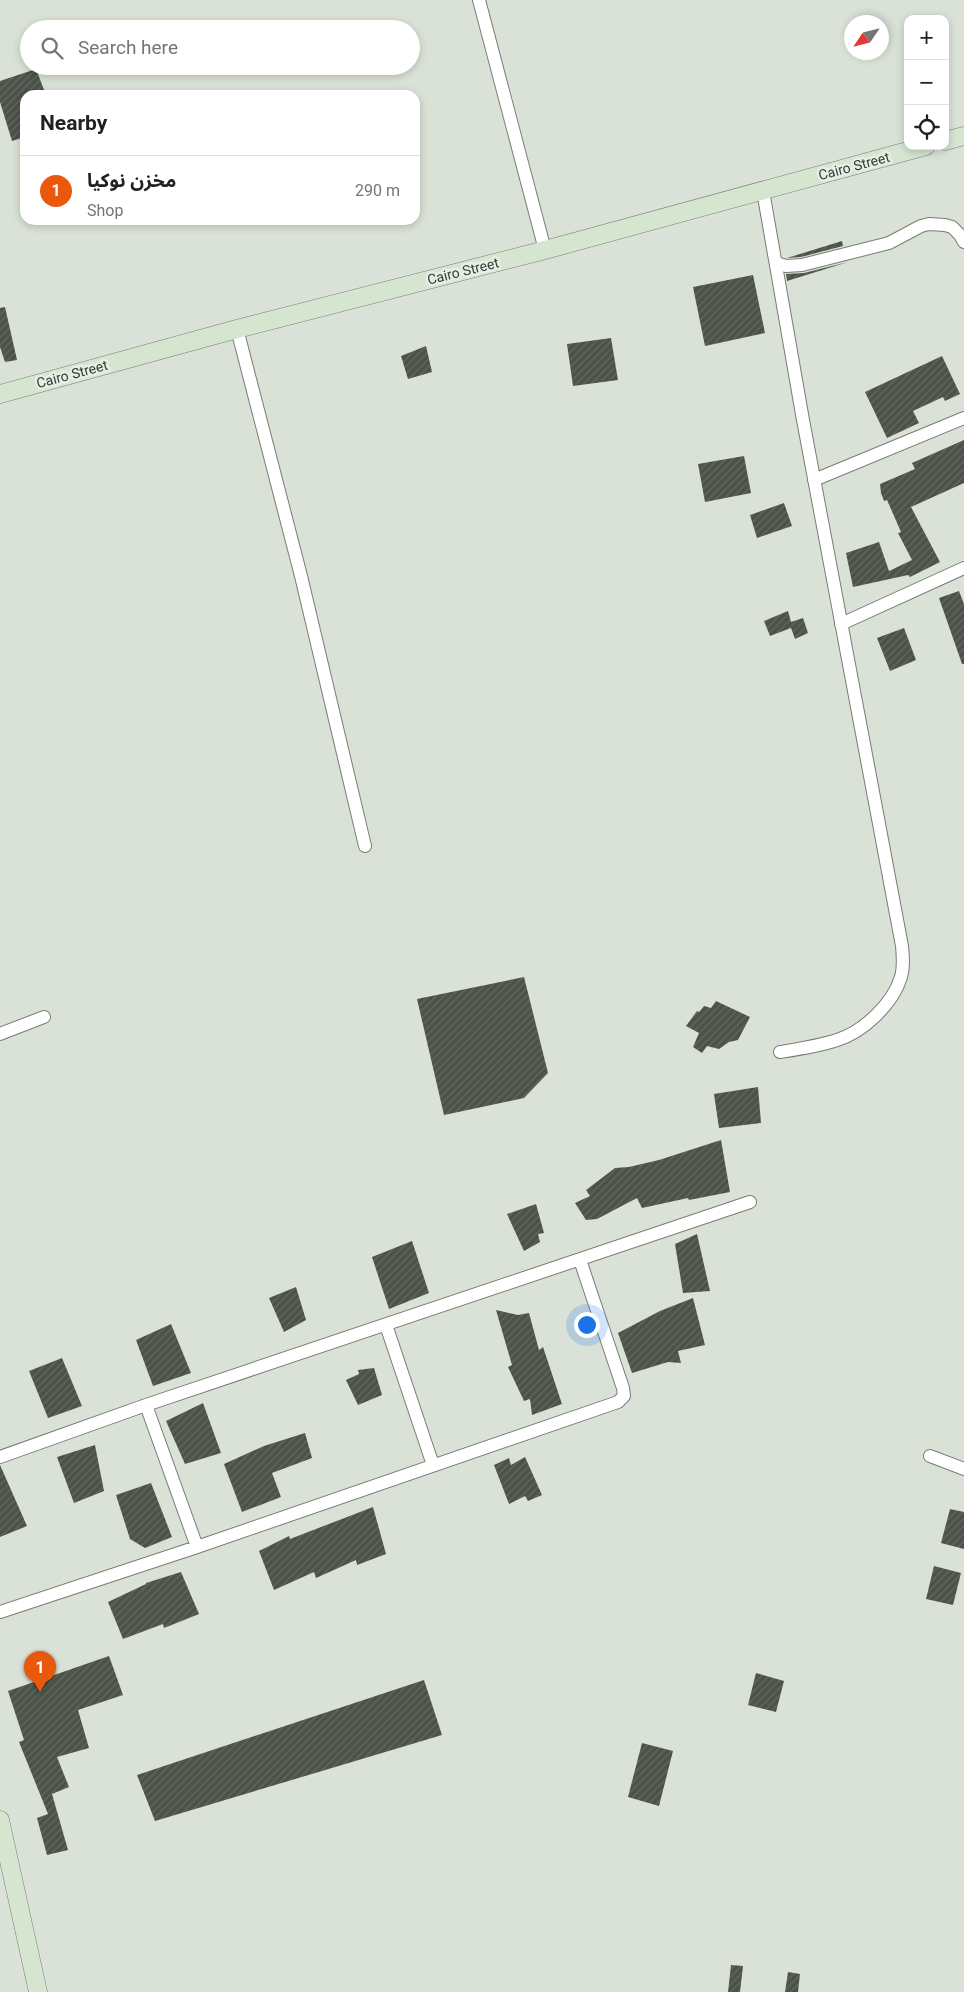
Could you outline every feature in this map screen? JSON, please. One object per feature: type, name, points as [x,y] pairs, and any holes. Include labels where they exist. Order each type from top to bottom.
[{"type":"main road","points":[[949,140],[964,136]]},
{"type":"main road","name":"Cairo Street","points":[[0,394],[237,329],[545,250],[912,150]]},
{"type":"main road","points":[[0,1820],[38,1992]]},
{"type":"street","points":[[480,0],[545,250]]},
{"type":"street","points":[[763,191],[814,480],[902,946],[903,970],[895,990],[887,1003],[860,1028],[838,1040],[780,1052]]},
{"type":"street","points":[[776,262],[786,266],[802,265],[889,243],[921,226],[929,224],[952,227],[964,242]]},
{"type":"street","points":[[237,329],[301,576],[365,846]]},
{"type":"street","points":[[814,480],[964,418]]},
{"type":"street","points":[[841,624],[964,568]]},
{"type":"street","points":[[0,1034],[44,1017]]},
{"type":"street","points":[[0,1457],[146,1405],[750,1202]]},
{"type":"street","points":[[0,1612],[197,1547],[622,1399],[623,1388],[580,1260]]},
{"type":"street","points":[[386,1325],[433,1465]]},
{"type":"street","points":[[146,1405],[197,1547]]},
{"type":"street","points":[[930,1456],[964,1469]]},
{"type":"building","points":[[20,74],[38,75],[44,90],[20,90],[20,139],[12,141],[0,102],[0,81]]},
{"type":"building","points":[[842,241],[843,246],[801,257],[787,258]]},
{"type":"building","points":[[848,262],[787,281],[786,274],[804,273]]},
{"type":"building","points":[[753,275],[765,333],[705,346],[693,287]]},
{"type":"building","points":[[5,307],[17,360],[5,362],[0,347],[0,308]]},
{"type":"building","points":[[611,338],[618,380],[573,386],[567,344]]},
{"type":"building","points":[[426,346],[432,372],[408,379],[401,356]]},
{"type":"building","points":[[942,356],[960,394],[945,401],[943,397],[913,411],[919,423],[887,438],[865,392]]},
{"type":"building","points":[[964,440],[964,483],[911,507],[940,562],[910,577],[908,575],[853,587],[846,553],[879,542],[889,571],[912,560],[898,533],[901,532],[887,500],[884,501],[880,484],[915,469],[912,463]]},
{"type":"building","points":[[744,456],[751,493],[705,502],[698,464]]},
{"type":"building","points":[[784,503],[792,526],[757,538],[750,515]]},
{"type":"building","points":[[959,591],[964,604],[964,664],[962,664],[939,598]]},
{"type":"building","points":[[788,611],[791,622],[803,618],[808,633],[795,639],[791,628],[770,636],[764,621]]},
{"type":"building","points":[[904,628],[916,660],[890,671],[877,638]]},
{"type":"building","points":[[524,977],[548,1073],[524,1098],[444,1115],[417,999]]},
{"type":"building","points":[[716,1001],[750,1017],[738,1040],[729,1042],[719,1049],[707,1046],[702,1053],[693,1047],[699,1033],[686,1026],[697,1011],[699,1012],[704,1006],[711,1008]]},
{"type":"building","points":[[758,1087],[761,1123],[719,1128],[714,1094]]},
{"type":"building","points":[[721,1140],[730,1192],[689,1200],[688,1198],[642,1208],[637,1198],[597,1219],[586,1220],[575,1203],[590,1196],[586,1190],[615,1168],[629,1167],[659,1160]]},
{"type":"building","points":[[536,1204],[544,1233],[538,1234],[540,1242],[524,1251],[507,1214]]},
{"type":"building","points":[[697,1234],[710,1291],[683,1293],[675,1244]]},
{"type":"building","points":[[412,1241],[429,1293],[389,1309],[372,1257]]},
{"type":"building","points":[[296,1287],[306,1320],[284,1332],[269,1298]]},
{"type":"building","points":[[693,1298],[705,1345],[678,1351],[681,1363],[668,1362],[632,1373],[618,1333],[660,1311]]},
{"type":"building","points":[[496,1310],[518,1315],[529,1313],[539,1350],[543,1347],[562,1404],[532,1415],[530,1399],[524,1401],[508,1367],[512,1365]]},
{"type":"building","points":[[171,1324],[191,1373],[153,1386],[136,1340]]},
{"type":"building","points":[[62,1358],[82,1406],[48,1418],[29,1371]]},
{"type":"building","points":[[374,1368],[382,1395],[358,1405],[346,1380],[359,1374],[358,1370]]},
{"type":"building","points":[[203,1403],[221,1453],[185,1464],[166,1421]]},
{"type":"building","points":[[305,1433],[312,1458],[272,1473],[281,1497],[242,1512],[224,1464],[264,1446]]},
{"type":"building","points":[[95,1445],[104,1491],[74,1503],[57,1457]]},
{"type":"building","points":[[525,1457],[542,1495],[528,1501],[525,1496],[509,1504],[494,1465],[509,1458],[511,1465]]},
{"type":"building","points":[[0,1465],[27,1526],[0,1537]]},
{"type":"building","points":[[151,1483],[172,1537],[145,1548],[130,1539],[116,1495]]},
{"type":"building","points":[[373,1507],[386,1554],[357,1565],[356,1560],[316,1578],[314,1572],[274,1590],[259,1551],[289,1536],[290,1539]]},
{"type":"building","points":[[950,1509],[964,1512],[964,1549],[941,1543]]},
{"type":"building","points":[[934,1566],[961,1573],[953,1605],[926,1599]]},
{"type":"building","points":[[181,1572],[199,1614],[164,1628],[163,1624],[123,1639],[108,1602],[146,1583]]},
{"type":"building","points":[[109,1656],[123,1695],[78,1710],[89,1748],[57,1757],[69,1787],[52,1794],[68,1850],[47,1855],[37,1818],[48,1814],[19,1742],[24,1740],[8,1691]]},
{"type":"building","points":[[756,1673],[784,1681],[776,1712],[748,1705]]},
{"type":"building","points":[[424,1680],[442,1735],[155,1821],[137,1775]]},
{"type":"building","points":[[642,1743],[673,1751],[659,1806],[628,1797]]},
{"type":"building","points":[[731,1965],[743,1966],[740,1992],[728,1992]]},
{"type":"building","points":[[788,1972],[800,1974],[798,1992],[785,1992]]},
{"type":"place","name":"مخزن نوكيا","points":[[40,1692]]}]
